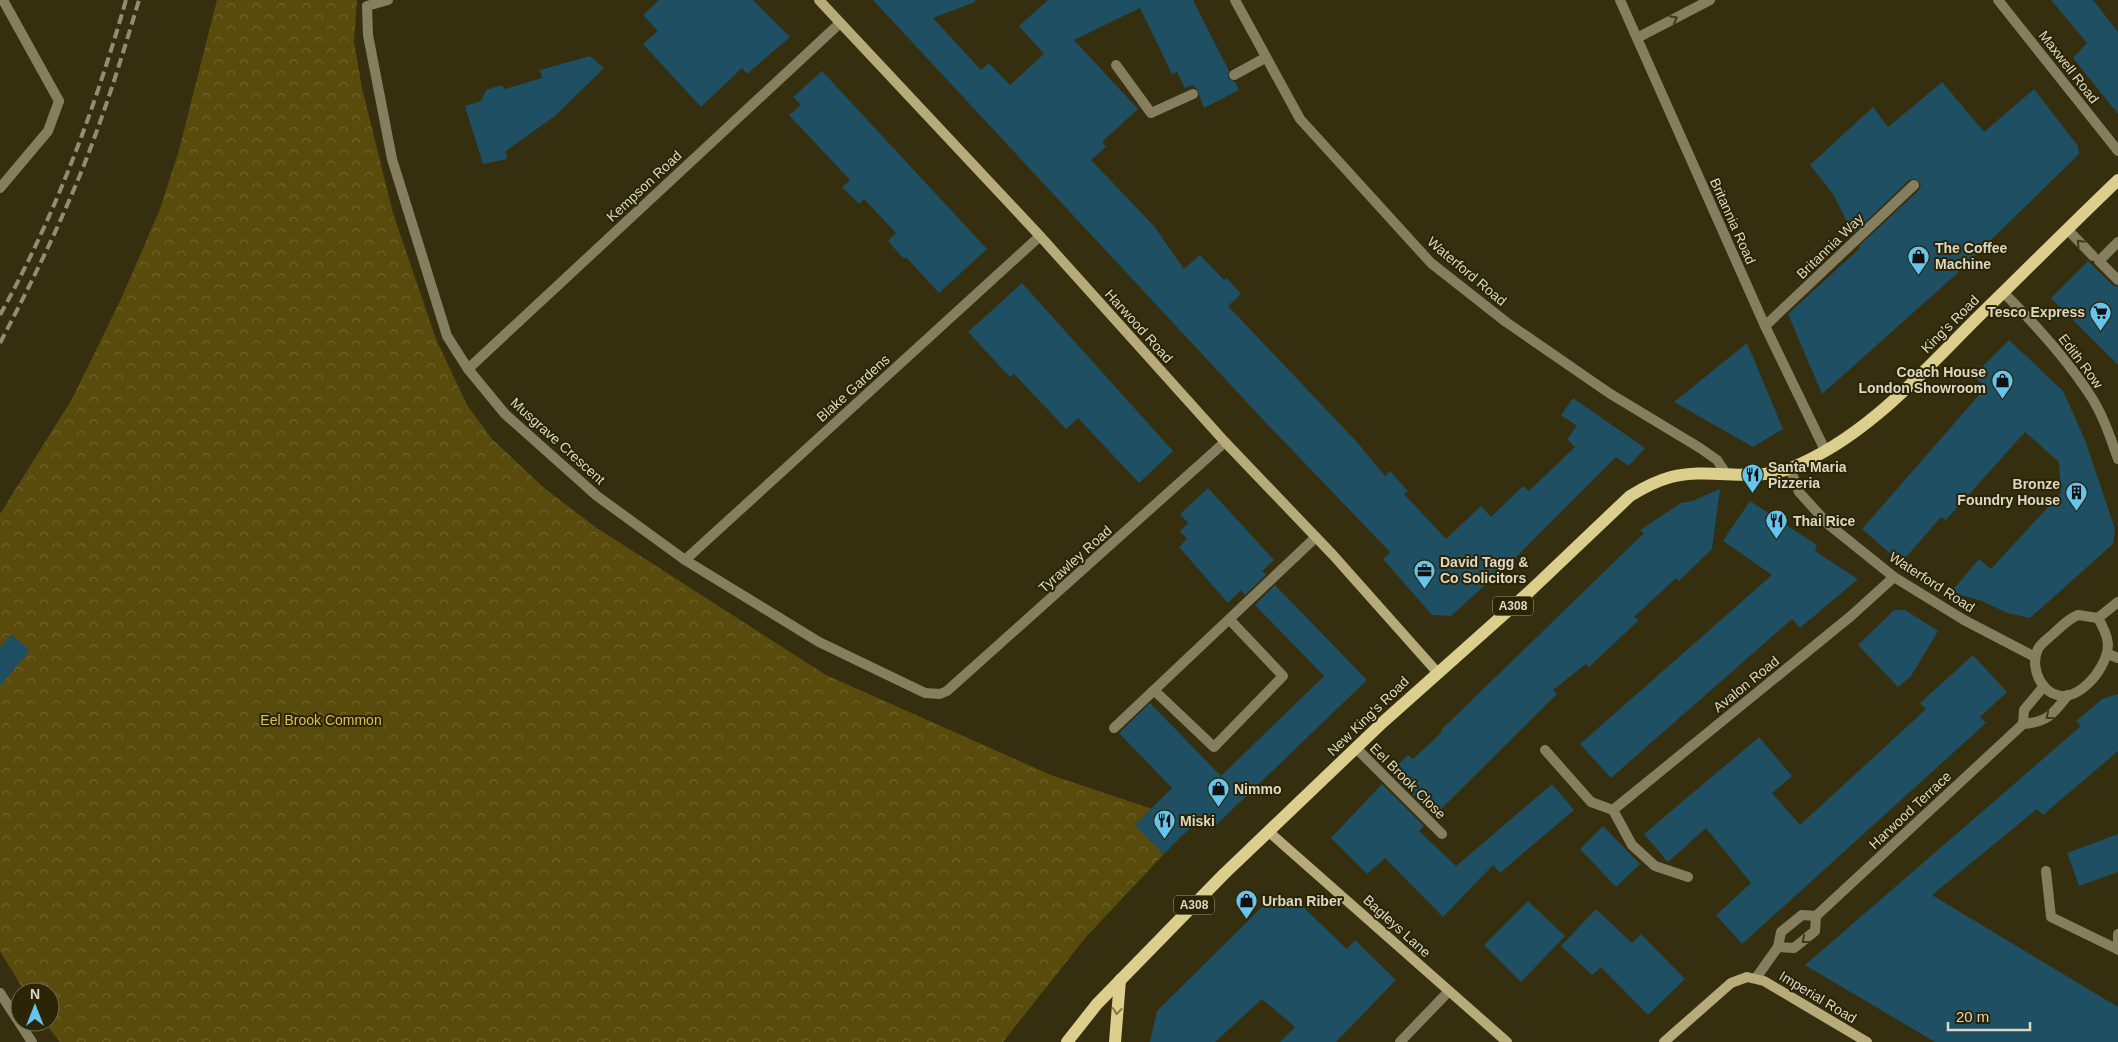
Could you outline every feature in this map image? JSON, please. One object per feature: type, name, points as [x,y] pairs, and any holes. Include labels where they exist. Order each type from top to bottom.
[{"type":"main road","name":"Harwood Road","points":[[819,0],[1040,236],[1225,442],[1316,538],[1436,672]]},
{"type":"main road","name":"King's Road","points":[[1727,475],[1760,474],[1790,468],[1825,450],[1870,421],[1910,386],[2118,180]]},
{"type":"main road","name":"New King's Road","points":[[1067,1042],[1097,1004],[1120,980],[1269,832],[1436,672],[1529,592],[1630,496],[1650,485],[1672,477],[1727,475]]},
{"type":"main road","name":"Bagleys Lane","points":[[1269,832],[1506,1042]]},
{"type":"main road","points":[[1664,1042],[1731,983],[1748,977],[1756,978]]},
{"type":"main road","name":"Imperial Road","points":[[1756,978],[1866,1042]]},
{"type":"main road","points":[[1115,1042],[1120,980]]},
{"type":"street","points":[[0,188],[48,131],[60,101],[2,0]]},
{"type":"street","points":[[367,3],[388,0]]},
{"type":"street","name":"Waterford Road","points":[[1235,0],[1300,119],[1431,263],[1506,322],[1609,393],[1717,460],[1727,475]]},
{"type":"street","name":"Britannia Road","points":[[1620,0],[1765,326],[1825,450]]},
{"type":"street","points":[[1637,38],[1710,0]]},
{"type":"street","name":"Maxwell Road","points":[[1998,0],[2118,151]]},
{"type":"street","name":"Musgrave Crescent","points":[[367,3],[368,35],[392,159],[447,336],[468,369],[505,414],[590,490],[685,560],[819,642],[925,693],[940,694]]},
{"type":"street","name":"Kempson Road","points":[[468,369],[840,24]]},
{"type":"street","points":[[1234,75],[1265,58]]},
{"type":"street","points":[[1116,65],[1151,113],[1194,94]]},
{"type":"street","name":"Britannia Way","points":[[1765,326],[1914,185]]},
{"type":"street","points":[[2067,229],[2118,279]]},
{"type":"street","name":"Blake Gardens","points":[[685,560],[1040,236]]},
{"type":"street","points":[[2096,259],[2118,242]]},
{"type":"street","name":"Edith Row","points":[[2003,292],[2026,314],[2089,393],[2104,421],[2118,459]]},
{"type":"street","name":"Tyrawley Road","points":[[940,694],[953,687],[1225,442]]},
{"type":"street","name":"Waterford Road","points":[[1790,468],[1799,492],[1828,524],[1894,577],[1964,620],[2035,657]]},
{"type":"street","points":[[1114,728],[1316,538]]},
{"type":"street","name":"Avalon Road","points":[[1613,810],[1851,616],[1894,577]]},
{"type":"street","points":[[2098,618],[2110,643],[2113,656],[2088,684],[2068,695],[2054,693],[2044,686],[2035,669],[2035,657],[2039,647],[2070,618],[2078,615],[2098,618],[2118,602]]},
{"type":"street","points":[[1154,690],[1214,747],[1283,676],[1230,620]]},
{"type":"street","name":"Harwood Terrace","points":[[2023,724],[2024,710],[2044,686]]},
{"type":"street","name":"Harwood Terrace","points":[[1778,947],[1794,948],[1811,935],[1815,931],[1816,916],[2023,724],[2040,722],[2050,717],[2068,695]]},
{"type":"street","name":"Eel Brook Close","points":[[1356,748],[1442,834]]},
{"type":"street","points":[[1545,750],[1591,802],[1613,810],[1632,846],[1655,866],[1688,877]]},
{"type":"street","points":[[2046,871],[2051,917],[2117,949],[2118,934]]},
{"type":"street","name":"Harwood Terrace","points":[[1756,978],[1778,947],[1781,932],[1802,915],[1816,916]]},
{"type":"street","points":[[1400,1042],[1449,991]]},
{"type":"street","points":[[0,993],[32,1042]]},
{"type":"green space","name":"Eel Brook Common","points":[[217,0],[357,0],[354,42],[362,88],[393,213],[436,339],[467,405],[492,439],[544,488],[597,528],[826,675],[1051,775],[1152,809],[1135,825],[1164,854],[1086,937],[1003,1042],[60,1042],[52,1032],[60,1032],[60,982],[19,982],[0,951],[0,514],[72,399],[121,299],[160,209],[179,150]]},
{"type":"building","points":[[659,0],[753,0],[790,37],[747,74],[742,68],[701,107],[643,44],[658,31],[643,15]]},
{"type":"building","points":[[873,0],[975,0],[975,2],[933,18],[981,70],[989,63],[1010,85],[1044,54],[1019,26],[1048,0],[1193,0],[1229,71],[1228,78],[1235,82],[1239,90],[1204,108],[1197,89],[1192,85],[1185,88],[1177,72],[1172,74],[1140,8],[1074,40],[1138,109],[1102,142],[1106,147],[1091,160],[1154,226],[1184,269],[1200,255],[1224,280],[1227,278],[1241,294],[1228,306],[1356,441],[1385,476],[1390,471],[1408,491],[1404,494],[1446,539],[1481,506],[1491,517],[1523,486],[1529,491],[1575,447],[1567,439],[1577,426],[1561,415],[1573,398],[1645,448],[1629,466],[1616,457],[1515,558],[1451,616],[1432,615],[1383,559],[1390,552],[1267,424]]},
{"type":"building","points":[[2051,0],[2093,0],[2118,32],[2118,114],[2073,58],[2087,43]]},
{"type":"building","points":[[590,56],[604,68],[555,116],[506,151],[507,159],[483,164],[465,106],[481,101],[486,90],[501,85],[505,89],[542,78],[540,70]]},
{"type":"building","points":[[822,71],[987,249],[939,293],[906,257],[904,259],[888,241],[896,233],[864,199],[859,204],[842,187],[850,180],[789,115],[801,105],[793,97]]},
{"type":"building","points":[[1942,82],[1984,132],[2034,89],[2078,146],[2079,154],[1951,279],[1822,394],[1788,314],[1860,248],[1859,246],[1919,190],[1921,184],[1916,179],[1909,180],[1853,234],[1833,194],[1810,165],[1873,107],[1888,127]]},
{"type":"building","name":"Tesco Express","points":[[2088,261],[2113,285],[2118,287],[2118,365],[2051,298]]},
{"type":"building","points":[[1022,283],[1173,451],[1139,483],[1078,418],[1066,429],[1014,374],[1010,377],[968,332]]},
{"type":"building","points":[[2009,340],[2063,391],[2085,440],[2115,529],[2113,544],[2030,618],[2007,613],[1982,601],[1951,592],[1979,559],[1991,569],[2061,493],[2059,462],[2025,432],[1946,520],[1941,517],[1901,563],[1862,529],[1986,387],[1973,376]]},
{"type":"building","points":[[1747,343],[1783,429],[1753,447],[1674,402]]},
{"type":"building","points":[[1208,488],[1274,560],[1262,571],[1266,575],[1245,595],[1241,590],[1228,603],[1179,547],[1187,539],[1180,531],[1188,523],[1180,514]]},
{"type":"building","points":[[1720,489],[1712,549],[1679,581],[1676,578],[1634,617],[1639,620],[1589,667],[1586,664],[1553,690],[1557,694],[1434,816],[1392,774],[1394,772],[1392,770],[1408,755],[1413,759],[1442,732],[1441,730],[1644,533],[1640,530],[1681,503],[1692,501]]},
{"type":"building","points":[[1750,501],[1817,545],[1815,551],[1858,579],[1800,628],[1792,619],[1611,778],[1580,744],[1772,575],[1723,541]]},
{"type":"building","points":[[1275,585],[1367,680],[1212,829],[1201,817],[1164,854],[1135,825],[1172,788],[1119,733],[1150,703],[1221,776],[1324,676],[1255,605]]},
{"type":"building","points":[[1894,610],[1905,610],[1938,631],[1911,676],[1898,687],[1858,645]]},
{"type":"building","points":[[11,634],[30,650],[0,686],[0,648]]},
{"type":"building","points":[[1973,655],[2007,692],[1980,717],[1986,723],[1742,944],[1716,915],[1751,883],[1706,828],[1668,862],[1644,834],[1759,737],[1792,776],[1772,793],[1800,825],[1926,709],[1920,703]]},
{"type":"building","points":[[2118,694],[2118,751],[2043,815],[2037,809],[1932,895],[2118,1007],[2118,1042],[1935,1042],[1805,965],[2081,726],[2076,721],[2102,699]]},
{"type":"building","points":[[1382,784],[1424,826],[1419,831],[1456,866],[1552,784],[1574,810],[1500,873],[1493,865],[1443,917],[1385,858],[1367,874],[1331,838]]},
{"type":"building","points":[[1603,826],[1640,864],[1616,887],[1580,849]]},
{"type":"building","points":[[2118,834],[2118,872],[2079,886],[2067,853]]},
{"type":"building","points":[[1277,900],[1299,903],[1347,949],[1355,940],[1396,980],[1336,1042],[1280,1042],[1295,1027],[1262,999],[1215,1042],[1150,1042],[1157,1011],[1265,904]]},
{"type":"building","points":[[1528,901],[1565,936],[1521,982],[1484,945]]},
{"type":"building","points":[[1596,909],[1632,943],[1641,934],[1685,979],[1648,1015],[1601,967],[1592,975],[1561,946]]},
{"type":"railway","points":[[0,315],[20,278],[56,201],[101,81],[126,0]]},
{"type":"railway","points":[[0,343],[43,257],[82,170],[98,128],[139,0]]},
{"type":"place","name":"The Coffee Machine","points":[[1919,275]]},
{"type":"place","name":"Tesco Express","points":[[2101,331]]},
{"type":"place","name":"Coach House London Showroom","points":[[2002,399]]},
{"type":"place","name":"Santa Maria Pizzeria","points":[[1752,494]]},
{"type":"place","name":"Bronze Foundry House","points":[[2076,511]]},
{"type":"place","name":"Thai Rice","points":[[1777,540]]},
{"type":"place","name":"David Tagg & Co Solicitors","points":[[1424,589]]},
{"type":"place","name":"Nimmo","points":[[1218,808]]},
{"type":"place","name":"Miski","points":[[1164,840]]},
{"type":"place","name":"Urban Riber","points":[[1246,920]]}]
